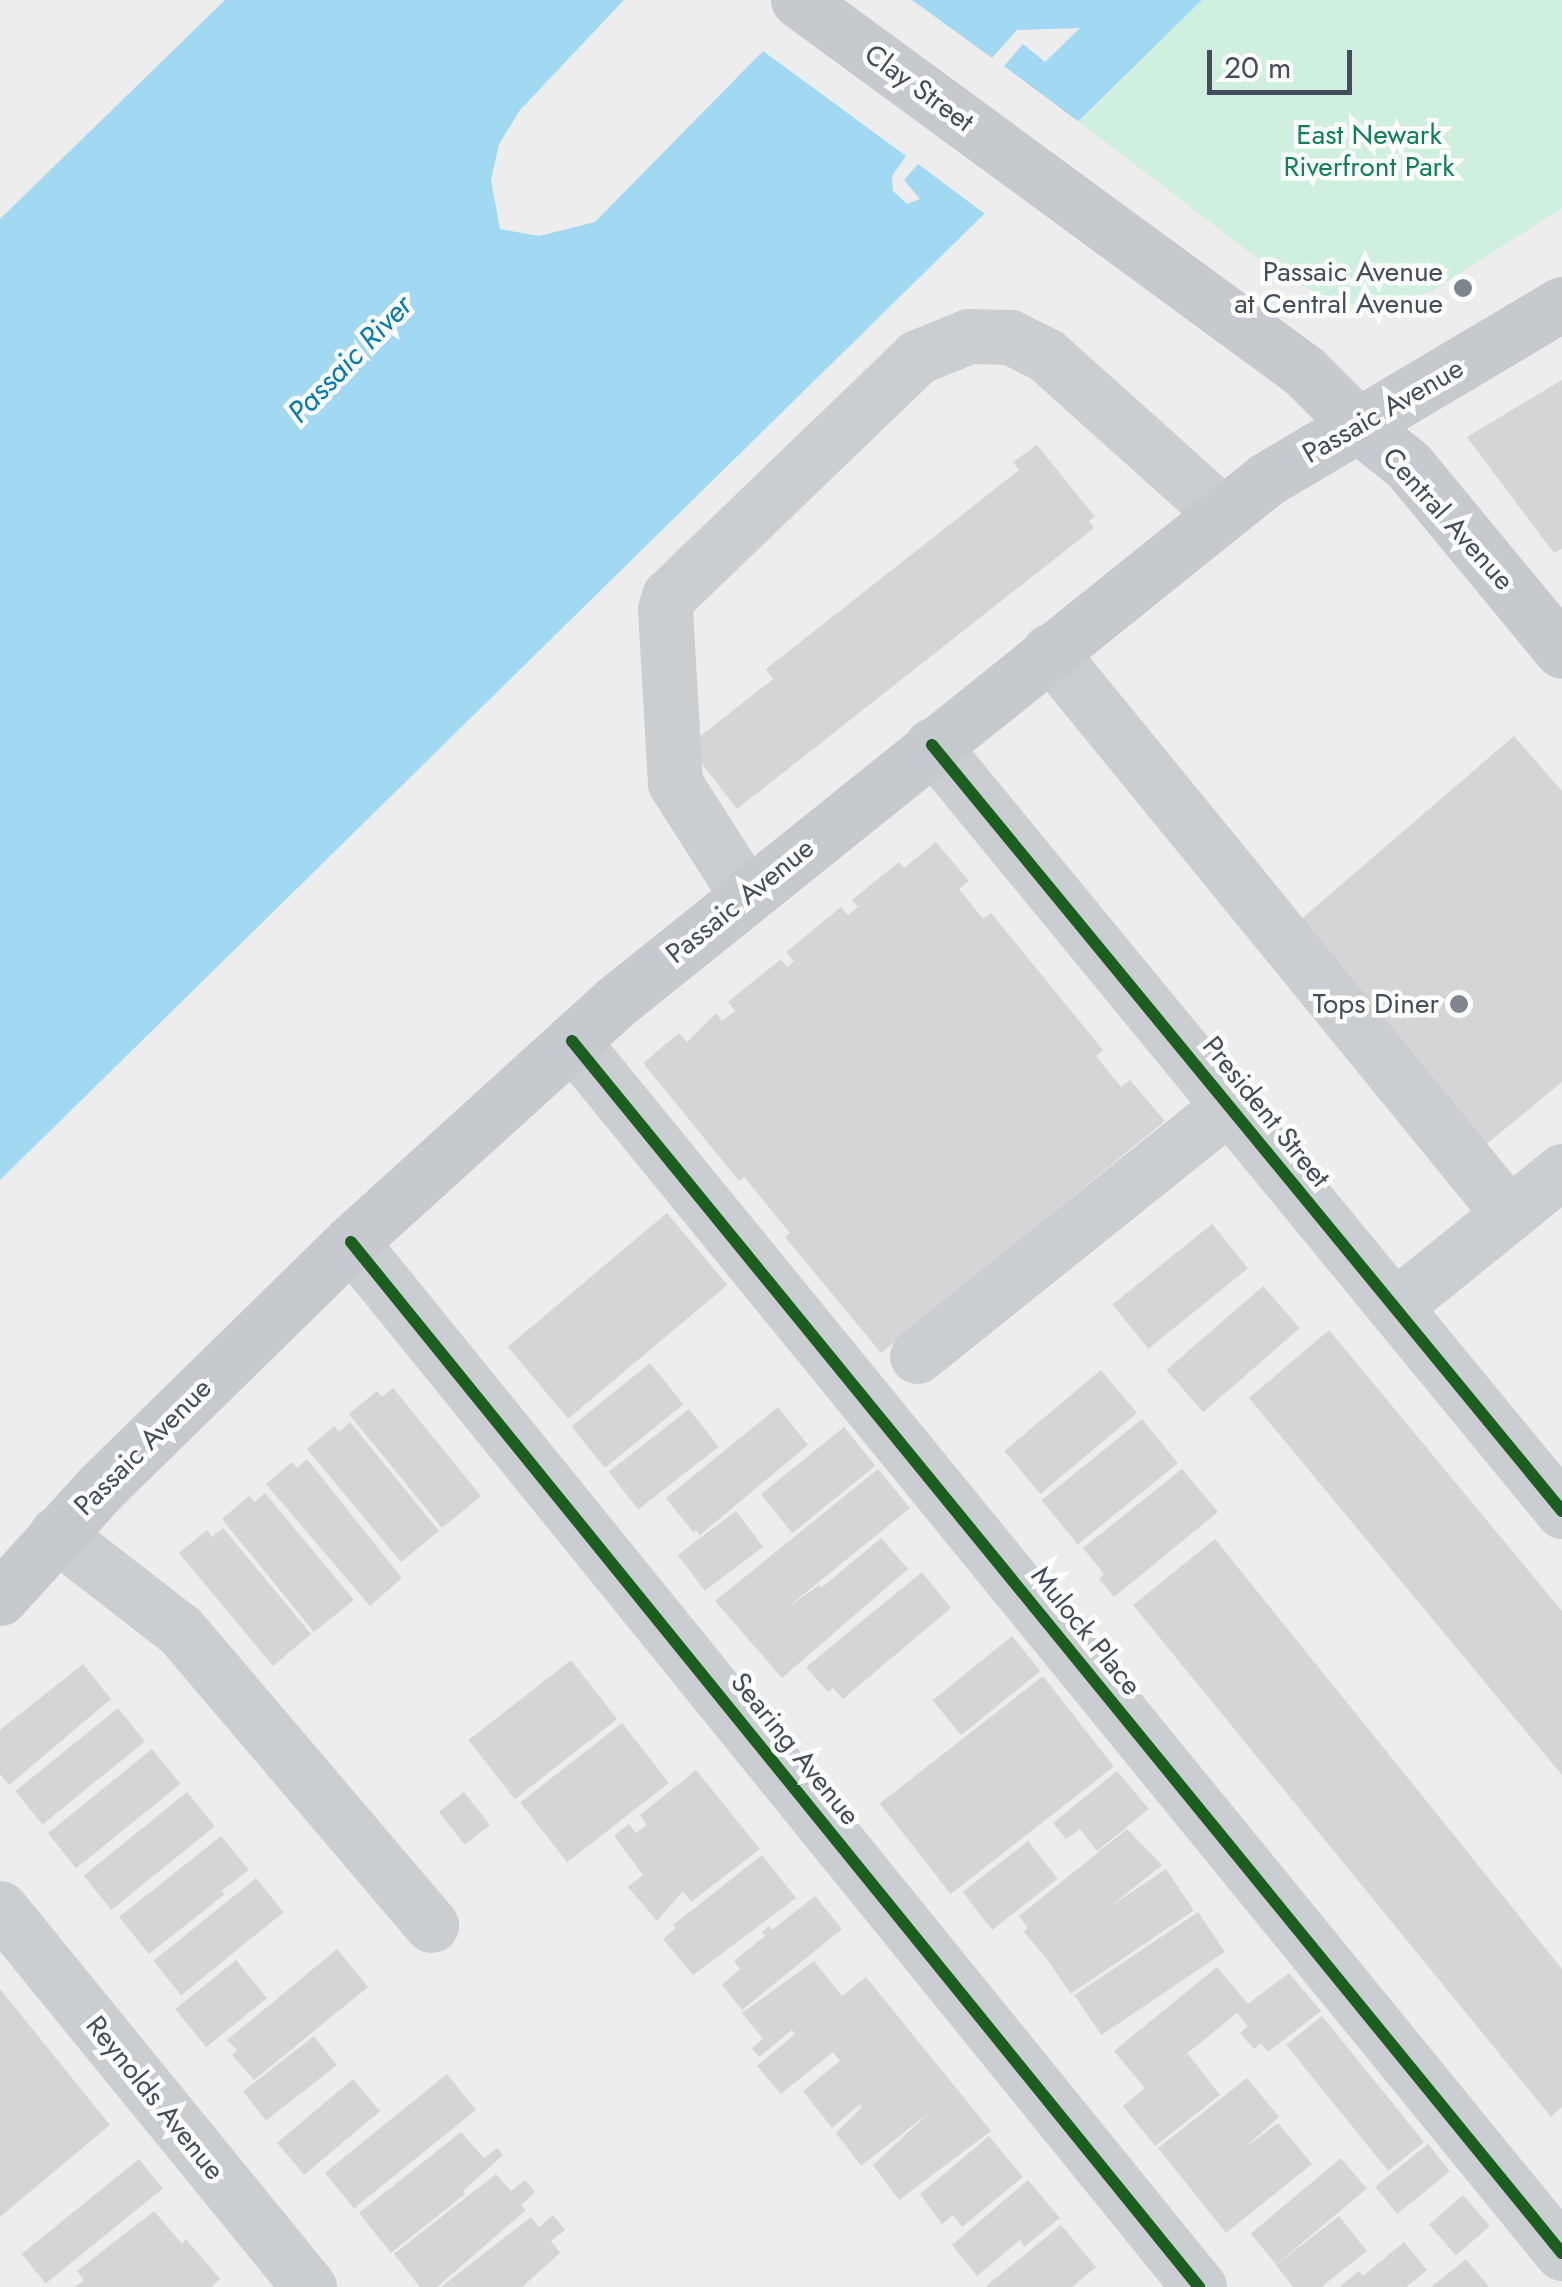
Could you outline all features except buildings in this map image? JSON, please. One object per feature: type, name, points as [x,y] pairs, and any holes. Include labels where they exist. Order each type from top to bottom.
[{"type":"main road","name":"Clay Street","points":[[798,0],[1040,176]]},
{"type":"main road","name":"Central Avenue","points":[[1040,176],[1304,370],[1357,424],[1408,465],[1562,651]]},
{"type":"main road","name":"Passaic Avenue","points":[[0,1598],[56,1534],[352,1242],[572,1040],[1222,513],[1357,424],[1430,385],[1562,304]]},
{"type":"street","points":[[747,896],[675,783],[665,609],[668,596],[917,358],[969,336],[1010,337],[1034,349],[1222,513]]},
{"type":"street","points":[[1049,652],[1509,1214]]},
{"type":"street","name":"President Street","points":[[932,746],[1562,1511]]},
{"type":"street","name":"Mulock Place","points":[[572,1040],[1562,2253]]},
{"type":"street","points":[[917,1356],[1229,1106]]},
{"type":"street","points":[[1394,1307],[1562,1172]]},
{"type":"street","name":"Searing Avenue","points":[[352,1242],[1199,2287]]},
{"type":"street","points":[[56,1534],[181,1631],[432,1925]]},
{"type":"street","name":"Reynolds Avenue","points":[[0,1908],[309,2287]]},
{"type":"green space","name":"East Newark Riverfront Park","points":[[1202,0],[1562,0],[1562,208],[1432,291],[1401,300],[1344,305],[1282,277],[1079,122]]},
{"type":"water","name":"Passaic River","points":[[225,0],[1202,0],[0,1180],[0,219]]},
{"type":"pier","points":[[624,0],[912,0],[992,58],[1017,30],[1080,28],[1045,62],[1023,44],[1004,66],[1083,125],[989,217],[918,164],[904,180],[920,199],[907,204],[893,191],[892,176],[906,156],[763,51],[595,222],[539,236],[500,229],[491,180],[499,144],[520,110]]},
{"type":"cycle path","points":[[932,745],[1562,1511]]},
{"type":"cycle path","points":[[572,1041],[1562,2253]]},
{"type":"cycle path","points":[[351,1242],[1199,2287]]},
{"type":"place","name":"Passaic Avenue at Central Avenue","points":[[1463,288]]},
{"type":"place","name":"Tops Diner","points":[[1459,1004]]}]
